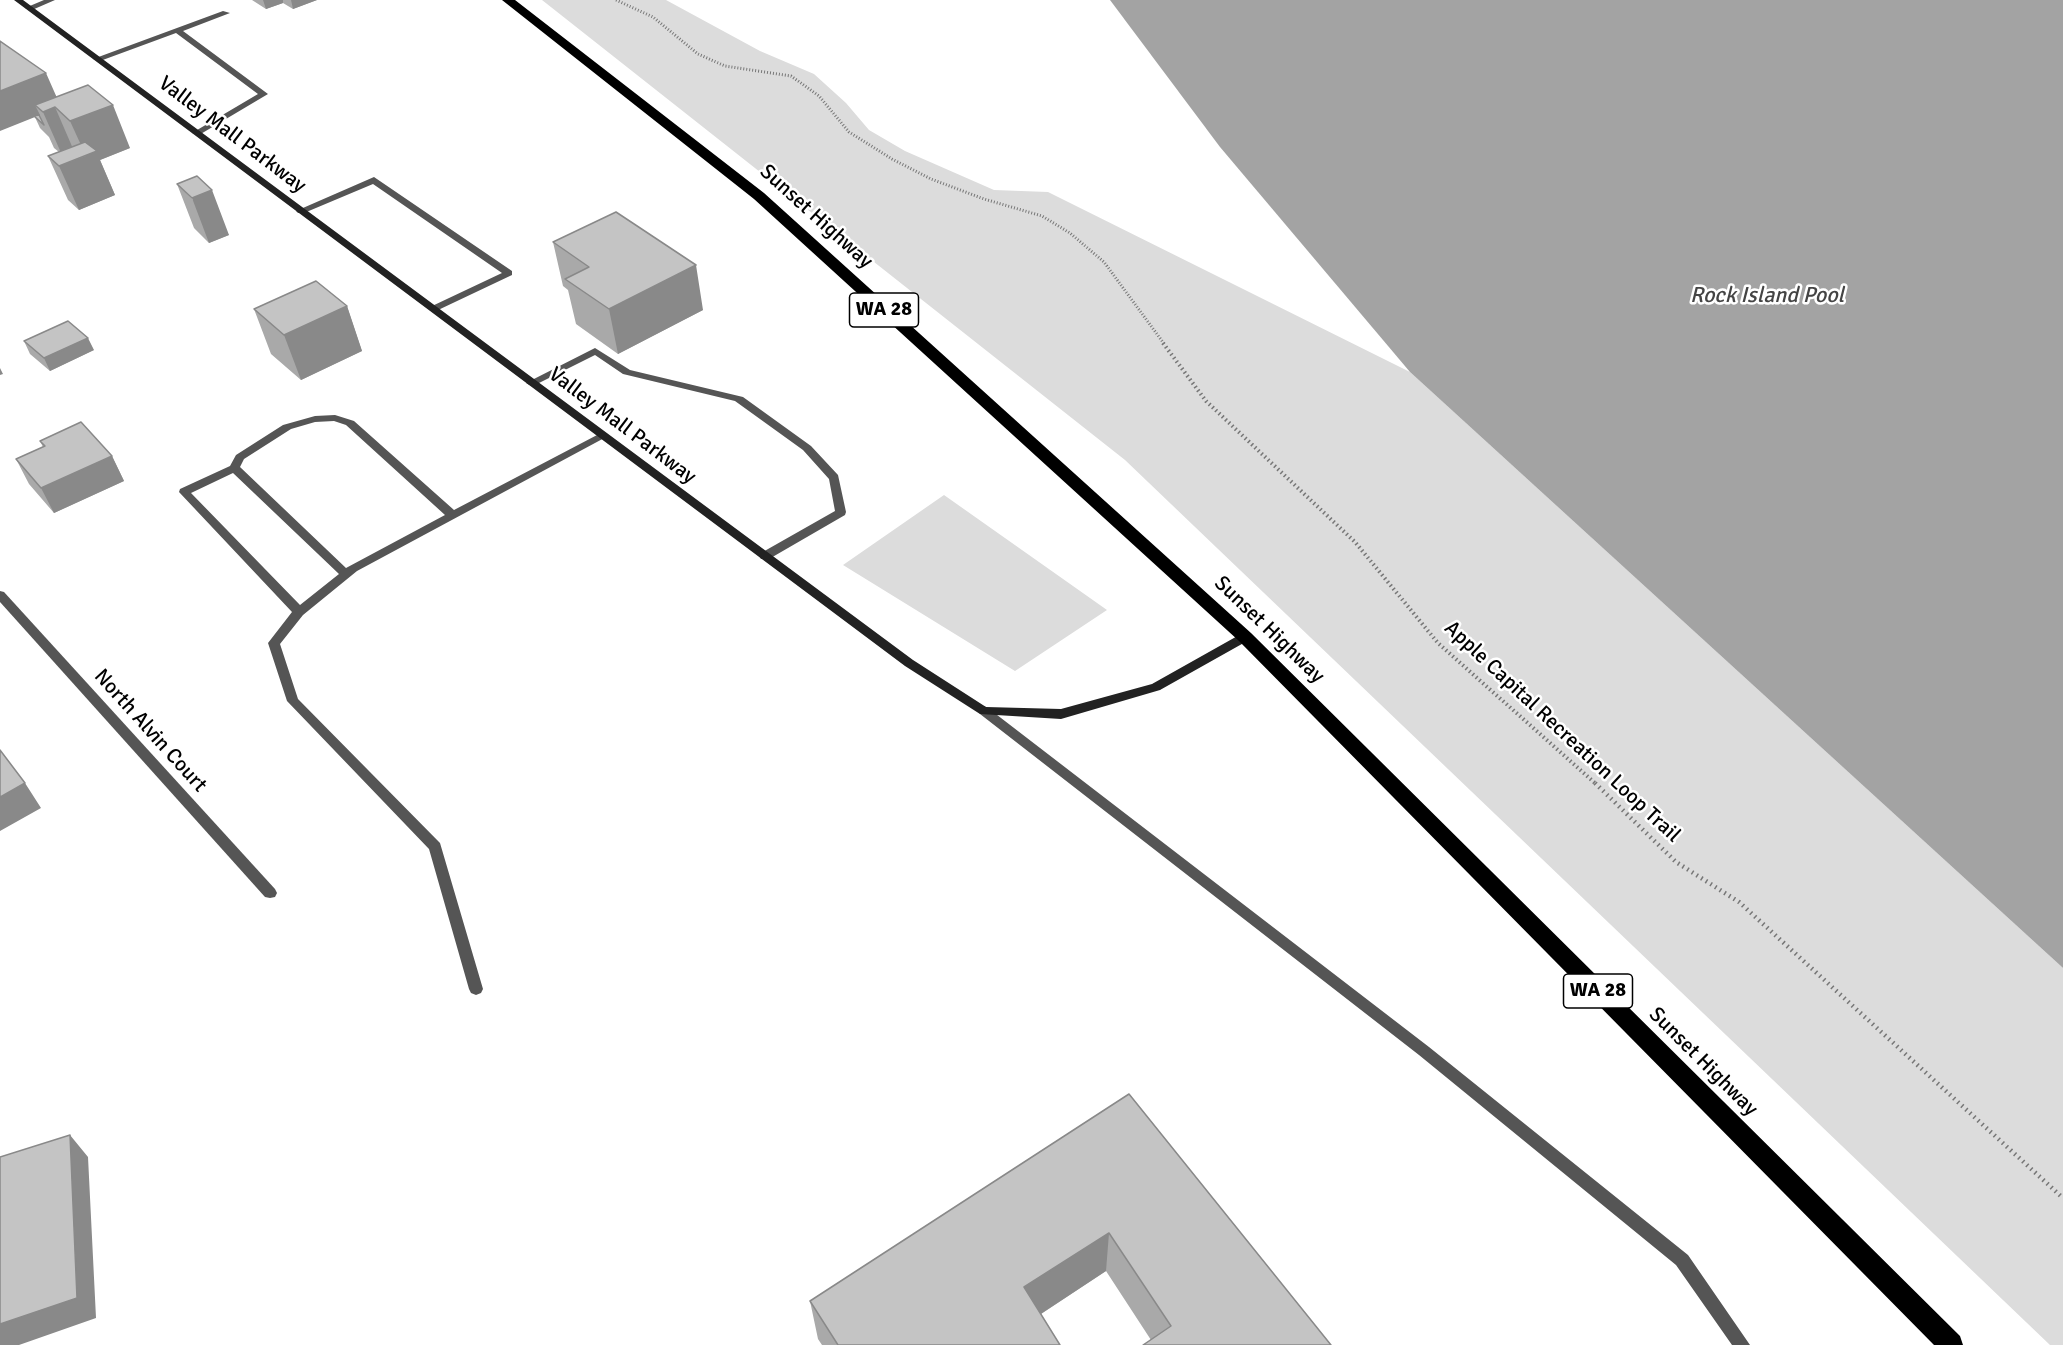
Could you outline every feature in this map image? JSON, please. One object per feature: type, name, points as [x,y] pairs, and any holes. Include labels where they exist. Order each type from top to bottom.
[{"type":"highway","name":"Sunset Highway","points":[[508,0],[759,196],[1245,637],[1951,1345]]},
{"type":"main road","name":"Valley Mall Parkway","points":[[18,0],[909,663],[984,711]]},
{"type":"main road","points":[[984,711],[1061,714],[1072,711],[1156,687],[1245,637]]},
{"type":"street","points":[[28,8],[51,0]]},
{"type":"street","points":[[97,59],[226,13]]},
{"type":"street","points":[[177,30],[264,94],[196,133]]},
{"type":"street","points":[[301,211],[374,180],[509,273],[433,309]]},
{"type":"street","points":[[531,383],[595,351],[627,372],[739,399],[807,448],[834,478],[841,512],[765,556]]},
{"type":"street","points":[[299,612],[184,492],[234,468],[240,457],[287,427],[315,419],[335,418],[350,423],[452,515]]},
{"type":"street","points":[[476,989],[435,847],[293,701],[274,643],[299,612],[353,567],[603,436]]},
{"type":"street","points":[[234,468],[346,574]]},
{"type":"street","name":"North Alvin Court","points":[[0,595],[270,893]]},
{"type":"street","points":[[984,711],[1415,1044],[1682,1260],[1742,1345]]},
{"type":"path","name":"Apple Capital Recreation Loop Trail","points":[[616,0],[653,17],[698,54],[725,66],[791,76],[819,96],[849,132],[892,159],[984,199],[1042,216],[1070,233],[1104,262],[1206,401],[1355,542],[1438,643],[1583,771],[1676,861],[1738,902],[2063,1198]]},
{"type":"shaded area","points":[[542,0],[666,0],[760,51],[814,74],[846,103],[869,130],[905,151],[994,190],[1048,192],[1410,372],[2063,968],[2063,1345],[2050,1345],[1125,460]]},
{"type":"shaded area","points":[[944,495],[1107,610],[1015,671],[843,565]]},
{"type":"water","name":"Rock Island Pool","points":[[1110,0],[2063,0],[2063,968],[1410,372],[1220,147]]},
{"type":"building","points":[[0,41],[46,73],[0,91]]},
{"type":"building","points":[[88,85],[113,105],[70,121],[55,107],[43,112],[35,105]]},
{"type":"building","points":[[39,115],[44,125],[34,116]]},
{"type":"building","points":[[85,142],[97,151],[59,166],[48,156]]},
{"type":"building","points":[[197,176],[212,190],[192,198],[177,184]]},
{"type":"building","points":[[616,212],[696,265],[609,309],[565,279],[589,267],[553,242]]},
{"type":"building","points":[[316,281],[347,306],[284,335],[254,309]]},
{"type":"building","points":[[68,321],[88,338],[44,358],[24,341]]},
{"type":"building","points":[[81,422],[112,456],[41,488],[16,459],[45,446],[40,441]]},
{"type":"building","points":[[0,750],[25,783],[0,797]]},
{"type":"building","points":[[1129,1094],[1331,1345],[1143,1345],[1171,1326],[1109,1233],[1024,1287],[1060,1345],[838,1345],[810,1301]]},
{"type":"building","points":[[70,1135],[77,1298],[0,1324],[0,1157]]}]
